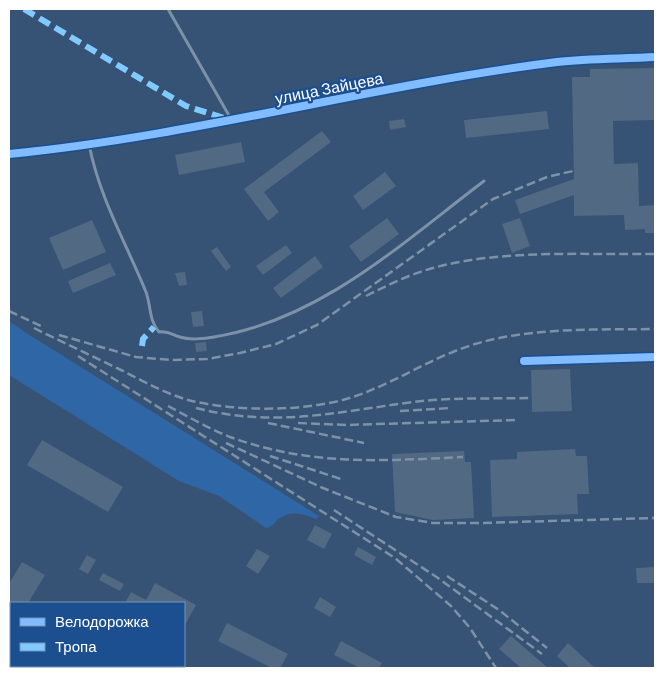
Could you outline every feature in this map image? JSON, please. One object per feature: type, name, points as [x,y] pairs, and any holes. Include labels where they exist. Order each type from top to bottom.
[{"type":"street","name":"улица Зайцева","points":[[9,154],[169,132],[431,83],[558,62],[655,57]]},
{"type":"street","points":[[524,360],[655,357]]},
{"type":"lane","points":[[168,9],[231,120]]},
{"type":"lane","points":[[88,144],[95,175],[147,295],[154,327],[159,332],[169,331],[181,338],[214,337],[268,323],[295,313],[367,270],[484,181]]},
{"type":"shaded area","points":[[9,321],[319,516],[316,519],[302,514],[289,514],[266,528],[219,496],[179,481],[9,375]]},
{"type":"building","points":[[655,68],[655,120],[613,121],[614,164],[638,163],[639,206],[655,205],[655,233],[645,233],[645,229],[625,230],[624,215],[574,216],[574,195],[520,214],[515,200],[574,179],[572,77],[590,77],[590,69]]},
{"type":"building","points":[[547,111],[549,129],[466,138],[464,120]]},
{"type":"building","points":[[404,119],[406,127],[390,130],[389,121]]},
{"type":"building","points":[[322,131],[331,142],[264,192],[279,212],[268,221],[244,189]]},
{"type":"building","points":[[241,142],[245,162],[179,175],[175,155]]},
{"type":"building","points":[[385,172],[396,186],[363,210],[353,196]]},
{"type":"building","points":[[387,218],[399,234],[361,262],[349,246]]},
{"type":"building","points":[[520,218],[530,246],[512,253],[502,224]]},
{"type":"building","points":[[92,220],[106,252],[63,270],[49,238]]},
{"type":"building","points":[[286,245],[292,253],[263,275],[256,266]]},
{"type":"building","points":[[217,247],[231,267],[226,271],[211,251]]},
{"type":"building","points":[[315,256],[323,267],[281,298],[273,288]]},
{"type":"building","points":[[110,263],[116,275],[73,293],[68,281]]},
{"type":"building","points":[[185,272],[187,285],[179,286],[175,273]]},
{"type":"building","points":[[202,311],[204,326],[193,327],[191,312]]},
{"type":"building","points":[[206,342],[207,351],[196,352],[195,343]]},
{"type":"building","points":[[570,369],[572,411],[532,412],[531,370]]},
{"type":"building","points":[[42,440],[123,487],[108,512],[27,465]]},
{"type":"building","points":[[575,449],[576,456],[587,456],[589,494],[577,494],[578,514],[492,517],[490,460],[517,459],[517,452]]},
{"type":"building","points":[[464,451],[465,462],[471,462],[474,518],[433,520],[395,512],[392,454]]},
{"type":"building","points":[[315,525],[332,534],[324,549],[307,540]]},
{"type":"building","points":[[358,547],[376,557],[372,565],[354,555]]},
{"type":"building","points":[[257,549],[270,556],[258,574],[246,566]]},
{"type":"building","points":[[87,555],[96,560],[88,574],[79,569]]},
{"type":"building","points":[[22,562],[45,575],[29,602],[9,603],[9,584]]},
{"type":"building","points":[[655,567],[655,583],[637,583],[636,568]]},
{"type":"building","points":[[103,573],[124,584],[120,591],[99,580]]},
{"type":"building","points":[[155,583],[196,605],[185,625],[185,602],[126,602],[131,592],[146,600]]},
{"type":"building","points":[[320,597],[336,607],[330,617],[314,608]]},
{"type":"building","points":[[227,623],[288,654],[280,668],[272,668],[218,641]]},
{"type":"building","points":[[511,636],[548,668],[521,668],[499,649]]},
{"type":"building","points":[[341,641],[382,663],[379,668],[360,668],[334,655]]},
{"type":"building","points":[[568,643],[595,668],[570,668],[557,656]]},
{"type":"railway","points":[[59,335],[136,357],[171,360],[207,359],[276,344],[317,325],[493,199],[547,177],[573,171]]},
{"type":"railway","points":[[366,296],[424,270],[459,262],[515,255],[655,254]]},
{"type":"railway","points":[[9,311],[43,327]]},
{"type":"railway","points":[[34,328],[179,397],[227,407],[271,409],[314,405],[353,397],[384,385],[459,349],[497,339],[564,330],[655,329]]},
{"type":"railway","points":[[78,356],[395,558],[451,606],[470,628],[496,668]]},
{"type":"railway","points":[[196,408],[225,414],[279,418],[331,414],[428,400],[531,398]]},
{"type":"railway","points":[[168,406],[233,438],[291,453],[347,460],[463,457]]},
{"type":"railway","points":[[400,411],[450,408]]},
{"type":"railway","points":[[298,423],[346,425],[517,420]]},
{"type":"railway","points":[[268,423],[364,443]]},
{"type":"railway","points":[[226,443],[323,488],[396,517],[433,523],[655,518]]},
{"type":"railway","points":[[270,456],[344,480]]},
{"type":"railway","points":[[334,510],[438,578],[542,654]]},
{"type":"railway","points":[[447,576],[499,610],[547,648]]},
{"type":"marked path","points":[[24,9],[186,106],[227,119]]},
{"type":"marked path","points":[[142,346],[143,339],[154,327]]},
{"type":"cycle path","points":[[9,154],[147,135],[488,72],[569,61],[655,57]]},
{"type":"cycle path","points":[[524,361],[655,357]]}]
